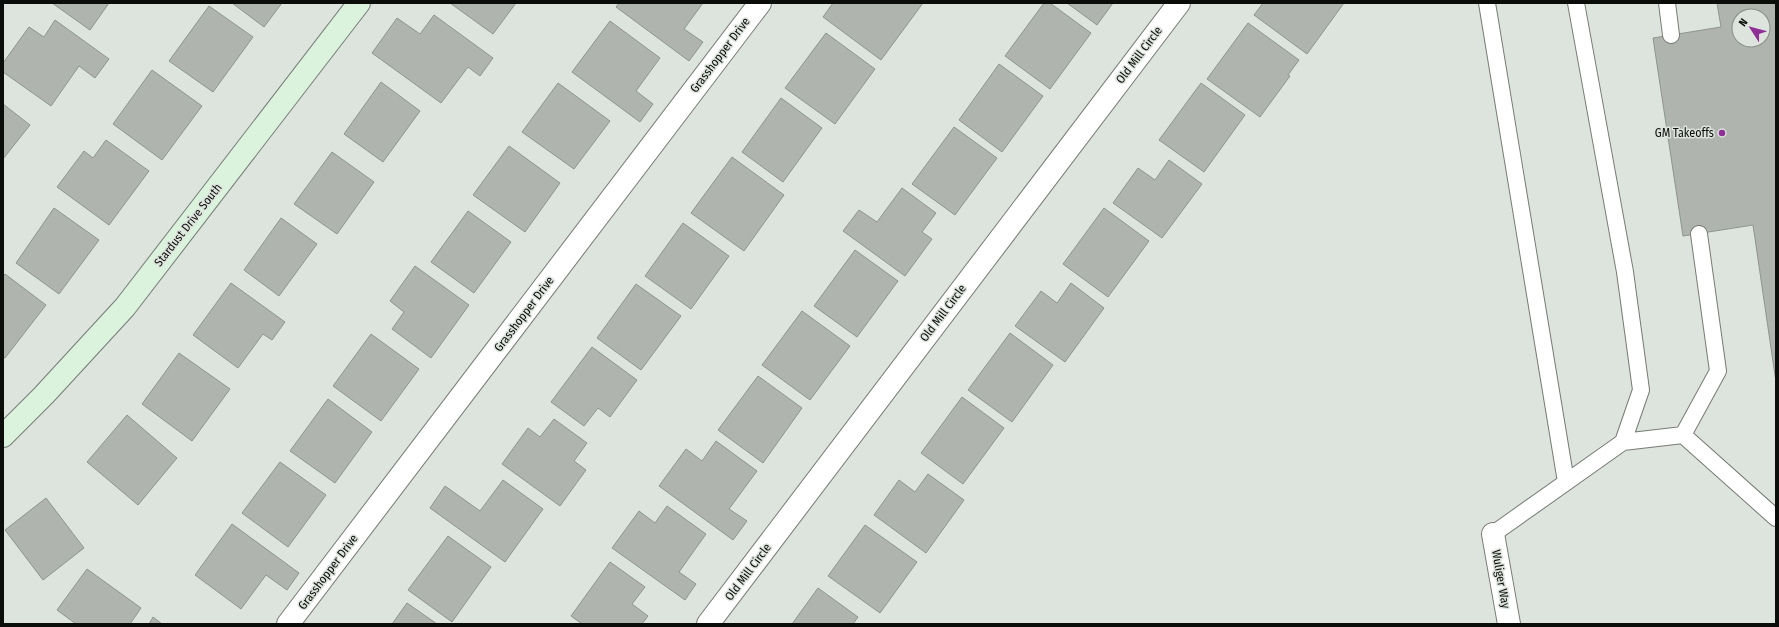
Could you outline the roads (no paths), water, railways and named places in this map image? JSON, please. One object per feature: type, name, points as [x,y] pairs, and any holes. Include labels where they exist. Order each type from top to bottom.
[{"type":"street","name":"Stardust Drive South","points":[[3,436],[44,395],[125,307],[359,3]]},
{"type":"street","name":"Grasshopper Drive","points":[[288,624],[760,3]]},
{"type":"street","name":"Old Mill Circle","points":[[708,624],[1179,3]]},
{"type":"street","name":"Wuliger Way","points":[[1493,534],[1508,624]]},
{"type":"lane","points":[[1487,3],[1566,482]]},
{"type":"lane","points":[[1576,3],[1625,272],[1641,390],[1623,442]]},
{"type":"lane","points":[[1667,3],[1671,35]]},
{"type":"lane","points":[[1683,435],[1718,371],[1699,234]]},
{"type":"lane","points":[[1493,534],[1623,442],[1683,435],[1776,518]]},
{"type":"place","name":"GM Takeoffs","points":[[1722,133]]}]
